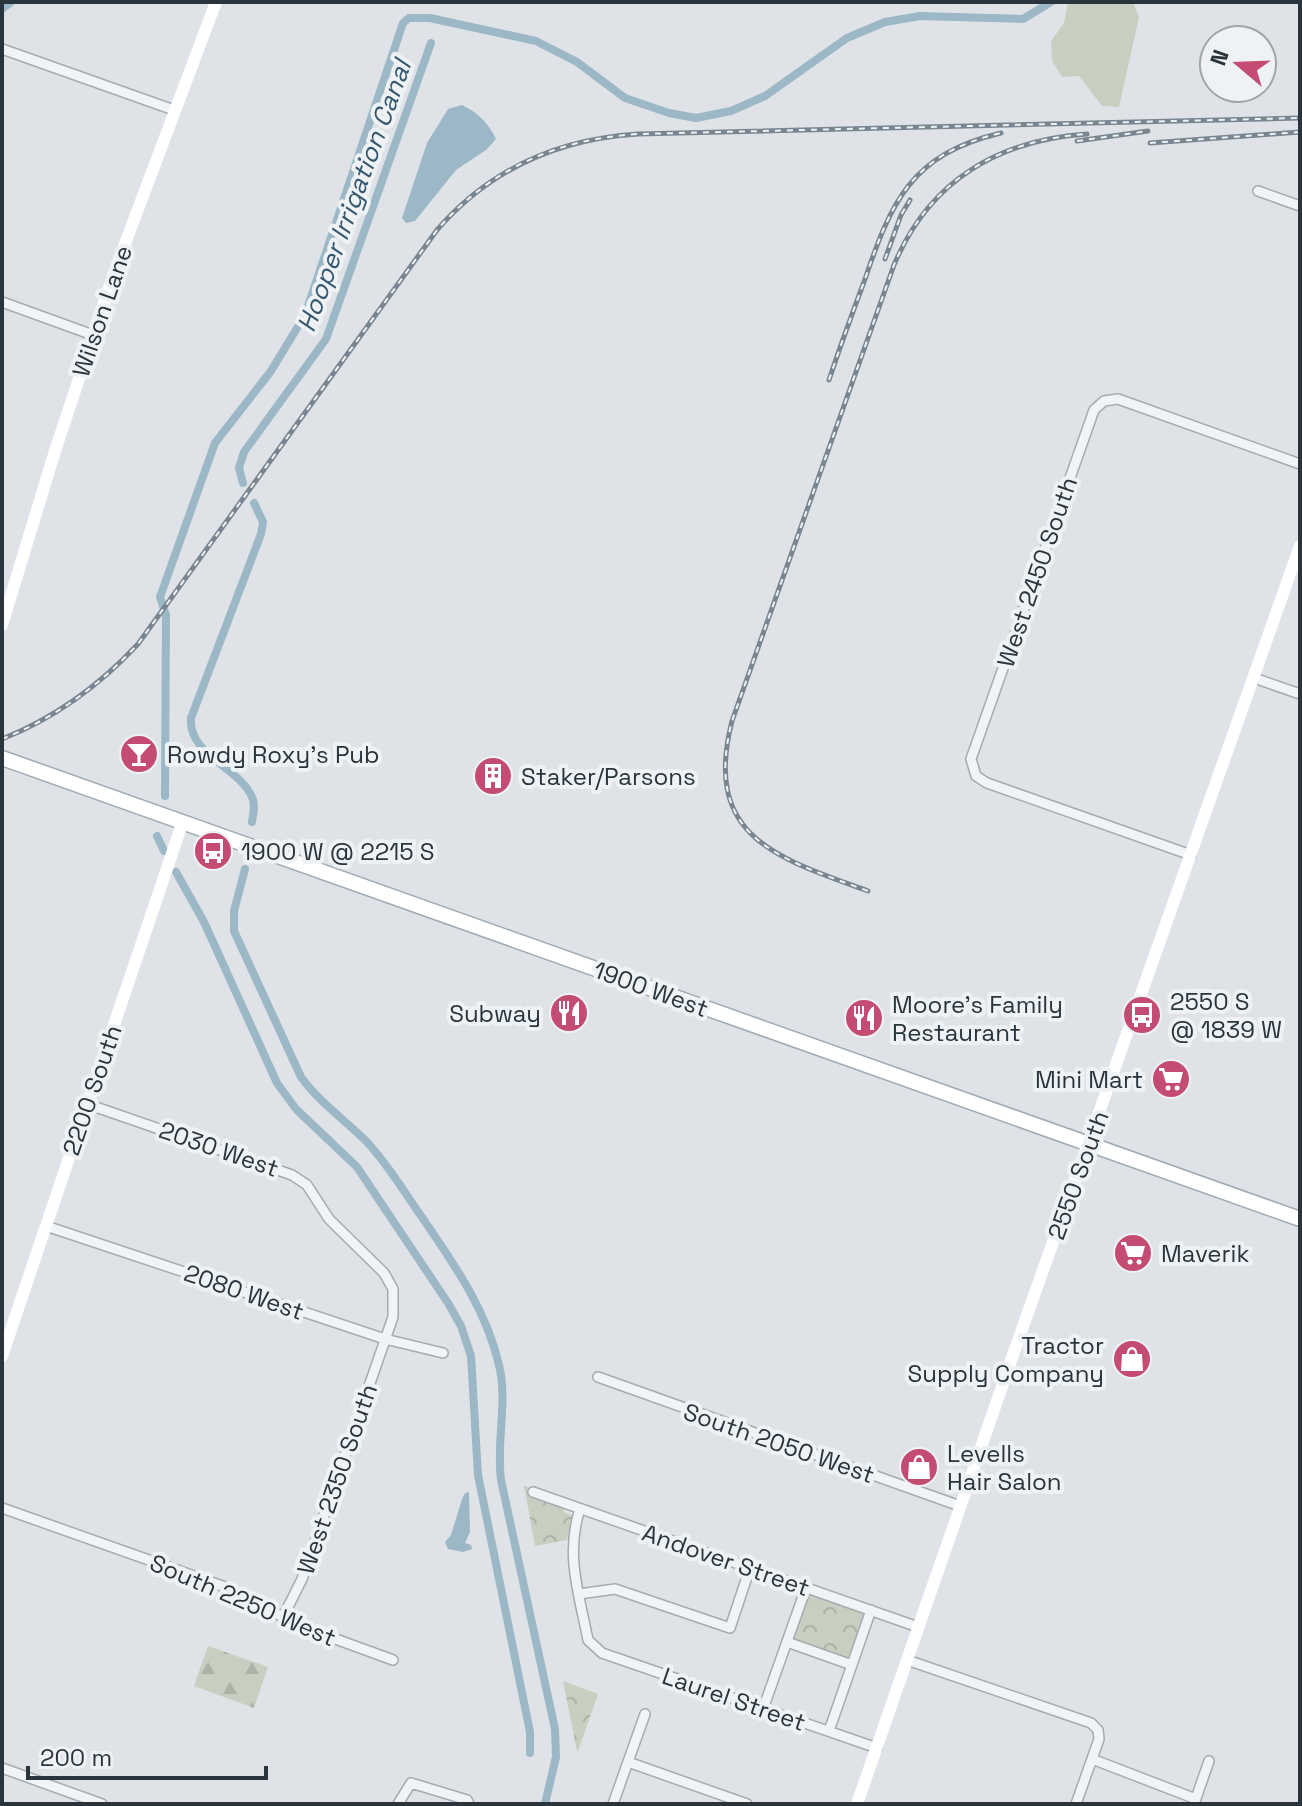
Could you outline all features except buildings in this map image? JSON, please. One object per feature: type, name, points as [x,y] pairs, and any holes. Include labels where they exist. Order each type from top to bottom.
[{"type":"main road","name":"Wilson Lane","points":[[2,625],[93,335],[216,2]]},
{"type":"main road","name":"2550 South","points":[[857,1804],[1300,546]]},
{"type":"main road","name":"1900 West","points":[[2,758],[1300,1219]]},
{"type":"main road","name":"2200 South","points":[[2,1356],[182,824]]},
{"type":"street","points":[[2,49],[174,110]]},
{"type":"street","points":[[1258,191],[1300,206]]},
{"type":"street","points":[[2,302],[93,335]]},
{"type":"street","name":"West 2450 South","points":[[1191,855],[987,783],[976,776],[971,759],[1094,410],[1104,401],[1118,399],[1300,464]]},
{"type":"street","points":[[1254,678],[1300,694]]},
{"type":"street","name":"2030 West","points":[[87,1104],[270,1165],[307,1185],[329,1219],[384,1273],[393,1289],[393,1317],[385,1339]]},
{"type":"street","name":"2080 West","points":[[46,1226],[385,1339],[443,1353]]},
{"type":"street","name":"West 2350 South","points":[[283,1617],[302,1579],[385,1339]]},
{"type":"street","name":"South 2050 West","points":[[598,1377],[960,1506]]},
{"type":"street","name":"Andover Street","points":[[533,1492],[918,1627]]},
{"type":"street","name":"South 2250 West","points":[[2,1508],[225,1587],[283,1617],[393,1660]]},
{"type":"street","points":[[580,1509],[572,1542],[579,1594],[615,1589],[730,1628],[750,1568]]},
{"type":"street","points":[[763,1709],[806,1588]]},
{"type":"street","name":"Laurel Street","points":[[579,1594],[588,1640],[602,1653],[877,1748]]},
{"type":"street","points":[[829,1731],[871,1610]]},
{"type":"street","points":[[787,1642],[852,1665]]},
{"type":"street","points":[[907,1660],[1091,1723],[1098,1730],[1099,1739],[1076,1804]]},
{"type":"street","points":[[613,1804],[645,1714]]},
{"type":"street","points":[[1092,1759],[1195,1801],[1209,1761]]},
{"type":"street","points":[[628,1762],[747,1804]]},
{"type":"street","points":[[2,1768],[102,1804]]},
{"type":"street","points":[[398,1804],[411,1783],[468,1802]]},
{"type":"green space","points":[[1068,2],[1133,2],[1139,17],[1119,107],[1102,106],[1079,76],[1062,77],[1052,61],[1051,41],[1064,23]]},
{"type":"green space","points":[[524,1486],[531,1488],[531,1496],[564,1508],[564,1512],[573,1516],[567,1540],[535,1546]]},
{"type":"green space","points":[[807,1594],[865,1614],[849,1661],[791,1641]]},
{"type":"green space","points":[[208,1646],[268,1667],[254,1708],[194,1686]]},
{"type":"green space","points":[[563,1681],[598,1694],[578,1751],[577,1751]]},
{"type":"water","points":[[462,105],[482,119],[496,139],[486,150],[456,170],[415,221],[406,223],[402,218],[427,143],[448,109]]},
{"type":"water","points":[[469,1492],[470,1532],[465,1543],[472,1549],[463,1552],[448,1549],[445,1542],[451,1535],[462,1499]]},
{"type":"waterway","name":"Hooper Irrigation Canal","points":[[2,9],[11,2]]},
{"type":"waterway","points":[[165,796],[166,615],[160,597],[215,443],[271,371],[305,315],[403,23],[409,18],[430,18],[536,41],[577,62],[625,98],[669,113],[696,118],[731,111],[765,96],[847,38],[885,22],[920,16],[1023,19],[1051,2]]},
{"type":"waterway","name":"Hooper Irrigation Canal","points":[[243,483],[239,468],[244,452],[326,339],[431,43]]},
{"type":"waterway","name":"Hooper Irrigation Canal","points":[[252,822],[252,797],[237,777],[197,742],[191,718],[261,534],[263,522],[254,503]]},
{"type":"waterway","points":[[157,836],[164,851]]},
{"type":"waterway","name":"Hooper Irrigation Canal","points":[[245,869],[234,911],[234,931],[301,1077],[387,1166],[465,1283],[493,1343],[502,1393],[501,1480],[555,1729],[556,1757],[545,1804]]},
{"type":"waterway","points":[[176,872],[204,922],[277,1083],[296,1109],[357,1167],[461,1326],[471,1356],[478,1475],[530,1732],[530,1753]]},
{"type":"railway","points":[[2,739],[58,711],[108,674],[138,644],[437,230],[479,190],[527,161],[580,143],[638,134],[1300,118]]},
{"type":"railway","points":[[1077,141],[1148,131]]},
{"type":"railway","points":[[1150,143],[1300,132]]},
{"type":"railway","points":[[829,380],[874,253],[895,205],[925,168],[945,154],[970,142],[1001,133]]},
{"type":"railway","points":[[868,891],[778,854],[755,838],[738,818],[728,792],[726,761],[732,721],[894,265],[909,236],[926,210],[970,170],[1024,145],[1087,134]]},
{"type":"railway","points":[[885,259],[901,215],[910,200]]},
{"type":"place","name":"Rowdy Roxy's Pub","points":[[139,754]]},
{"type":"place","name":"Staker/Parsons","points":[[493,776]]},
{"type":"place","name":"1900 W @ 2215 S","points":[[213,851]]},
{"type":"place","name":"Subway","points":[[569,1013]]},
{"type":"place","name":"2550 S @ 1839 W","points":[[1142,1015]]},
{"type":"place","name":"Moore's Family Restaurant","points":[[864,1018]]},
{"type":"place","name":"Mini Mart","points":[[1171,1079]]},
{"type":"place","name":"Maverik","points":[[1133,1253]]},
{"type":"place","name":"Tractor Supply Company","points":[[1132,1359]]},
{"type":"place","name":"Levells Hair Salon","points":[[919,1467]]}]
